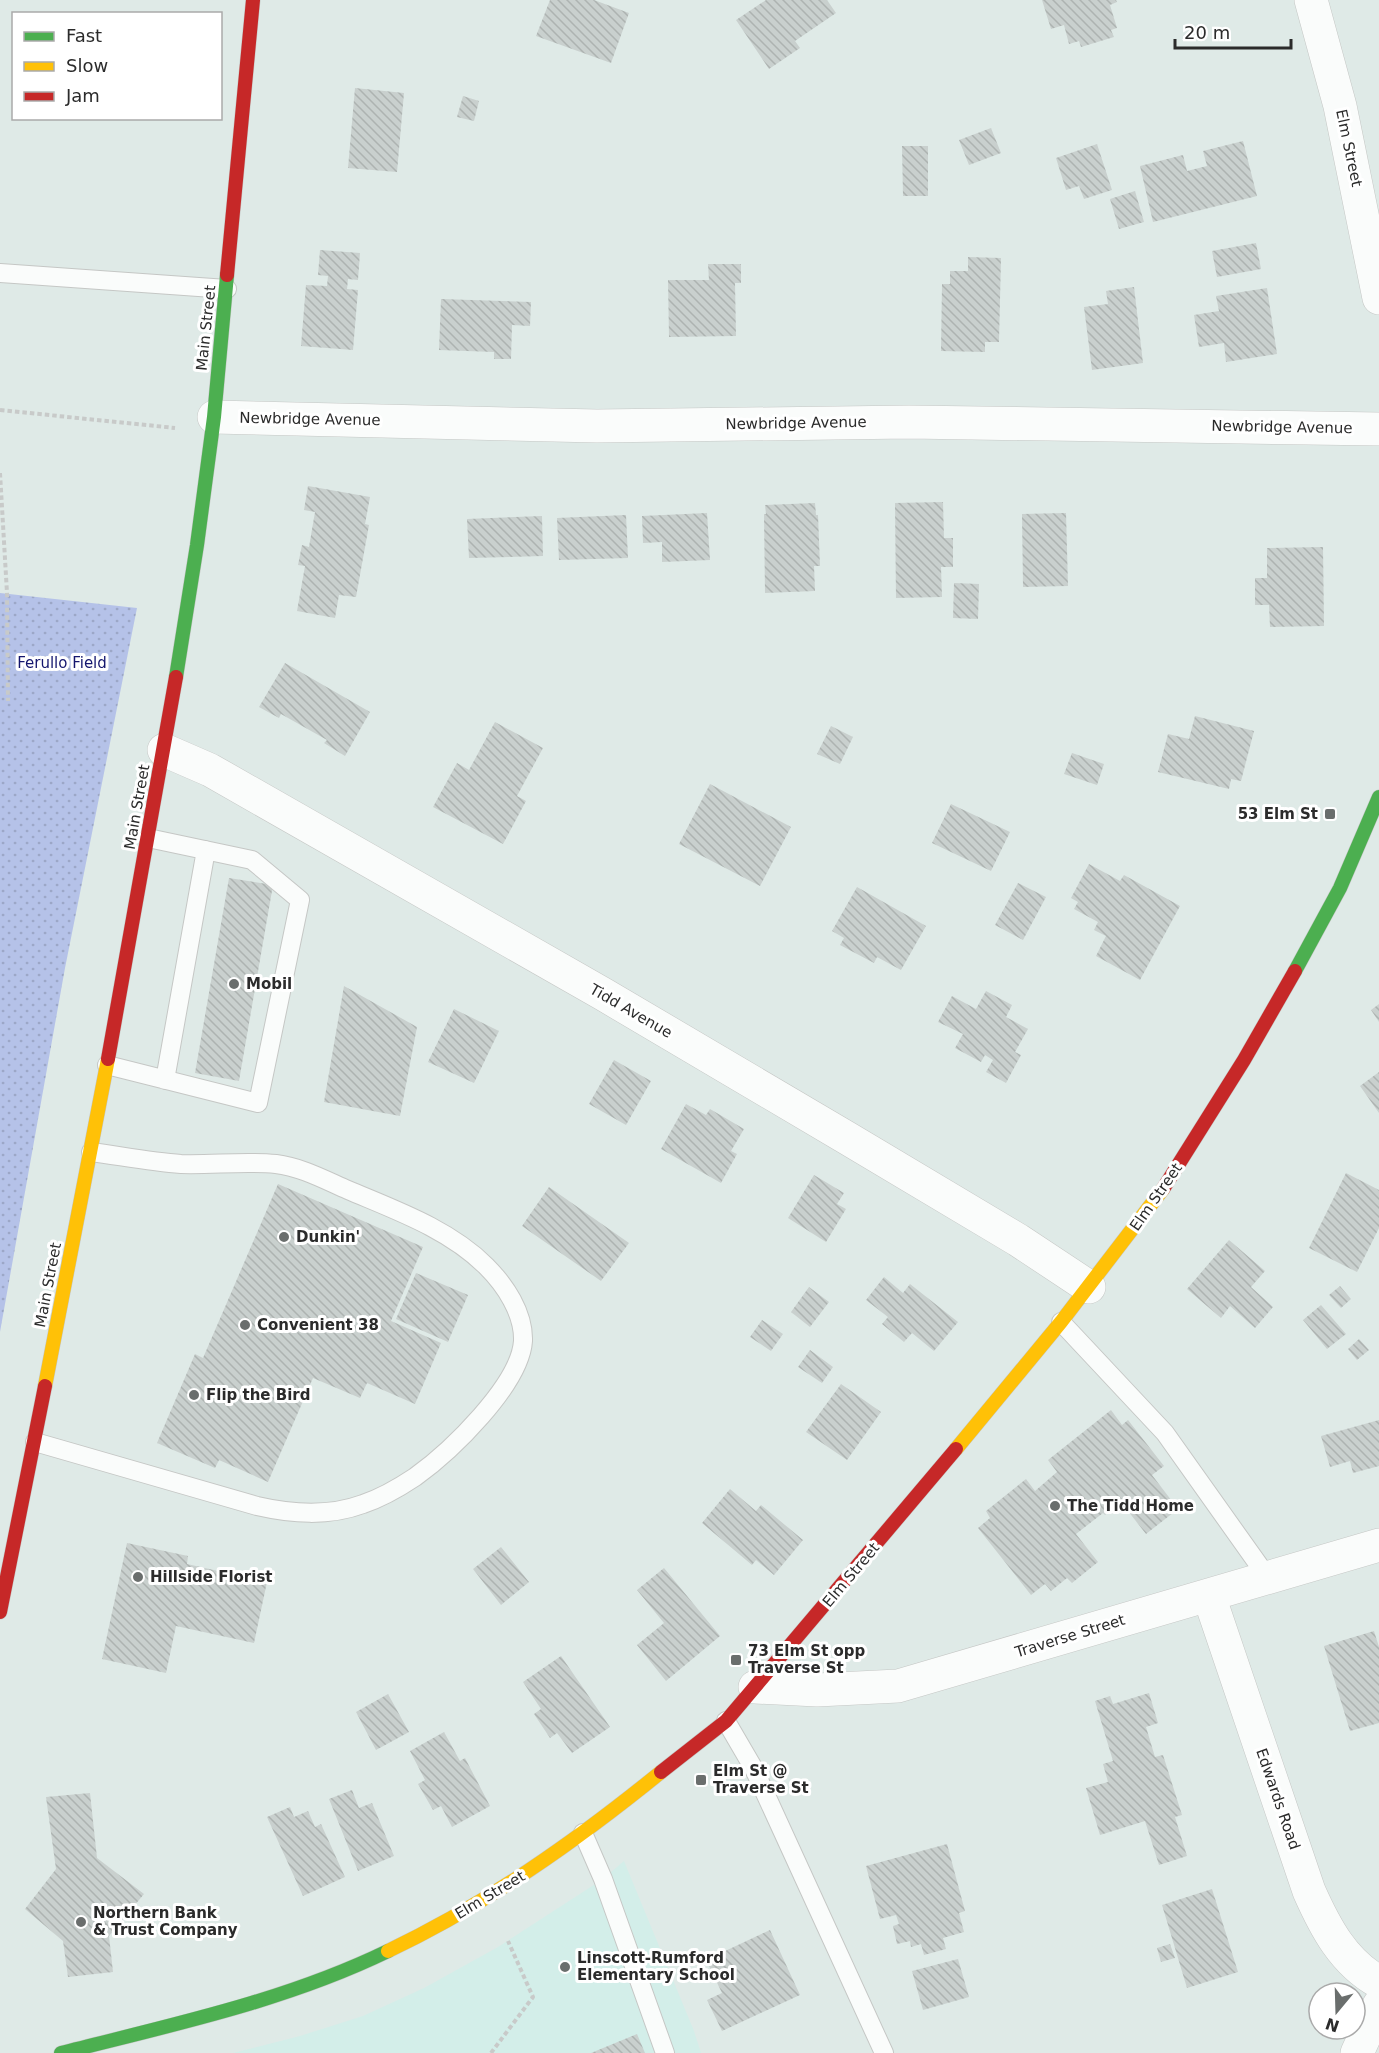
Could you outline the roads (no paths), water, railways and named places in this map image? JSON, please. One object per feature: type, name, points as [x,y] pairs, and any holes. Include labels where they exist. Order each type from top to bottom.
[{"type":"street","name":"Main Street","points":[[0,1612],[91,1152],[164,750],[197,545],[213,424],[227,289],[253,0]]},
{"type":"street","name":"Elm Street","points":[[1311,0],[1340,106],[1376,263],[1379,298]]},
{"type":"street","name":"Newbridge Avenue","points":[[213,424],[597,426],[909,422],[1379,429]]},
{"type":"street","name":"Tidd Avenue","points":[[164,750],[210,770],[623,1006],[1018,1240],[1089,1287]]},
{"type":"street","name":"Elm Street","points":[[62,2053],[169,2026],[345,1972],[440,1925],[519,1878],[583,1833],[726,1720],[1061,1322],[1165,1186],[1244,1060],[1340,888],[1379,797]]},
{"type":"street","name":"Traverse Street","points":[[755,1687],[837,1690],[898,1686],[1379,1545]]},
{"type":"street","name":"Edwards Road","points":[[1209,1596],[1309,1891],[1323,1923],[1342,1952],[1363,1972],[1379,1982]]},
{"type":"street","points":[[1357,2053],[1379,2005]]},
{"type":"lane","points":[[0,273],[227,289]]},
{"type":"lane","points":[[107,1065],[258,1102],[300,900],[252,860],[148,838]]},
{"type":"lane","points":[[165,1080],[206,850]]},
{"type":"lane","points":[[35,1442],[256,1506],[291,1513],[317,1514],[337,1510],[363,1504],[388,1492],[415,1477],[441,1456],[467,1431],[503,1387],[513,1370],[523,1342],[518,1311],[486,1266],[459,1243],[398,1210],[303,1170],[283,1166],[179,1164],[91,1152]]},
{"type":"lane","points":[[1061,1322],[1165,1433],[1268,1578]]},
{"type":"lane","points":[[726,1720],[754,1769],[884,2053]]},
{"type":"lane","points":[[583,1833],[603,1879],[665,2053]]},
{"type":"place","name":"53 Elm St","points":[[1330,814]]},
{"type":"place","name":"Mobil","points":[[234,984]]},
{"type":"place","name":"Dunkin'","points":[[284,1237]]},
{"type":"place","name":"Convenient 38","points":[[245,1325]]},
{"type":"place","name":"Flip the Bird","points":[[194,1395]]},
{"type":"place","name":"The Tidd Home","points":[[1055,1506]]},
{"type":"place","name":"Hillside Florist","points":[[138,1577]]},
{"type":"place","name":"73 Elm St opp Traverse St","points":[[736,1660]]},
{"type":"place","name":"Elm St @ Traverse St","points":[[701,1780]]},
{"type":"place","name":"Northern Bank & Trust Company","points":[[81,1922]]},
{"type":"place","name":"Linscott-Rumford Elementary School","points":[[565,1967]]},
{"type":"park label","name":"Ferullo Field","points":[[62,663]]}]
